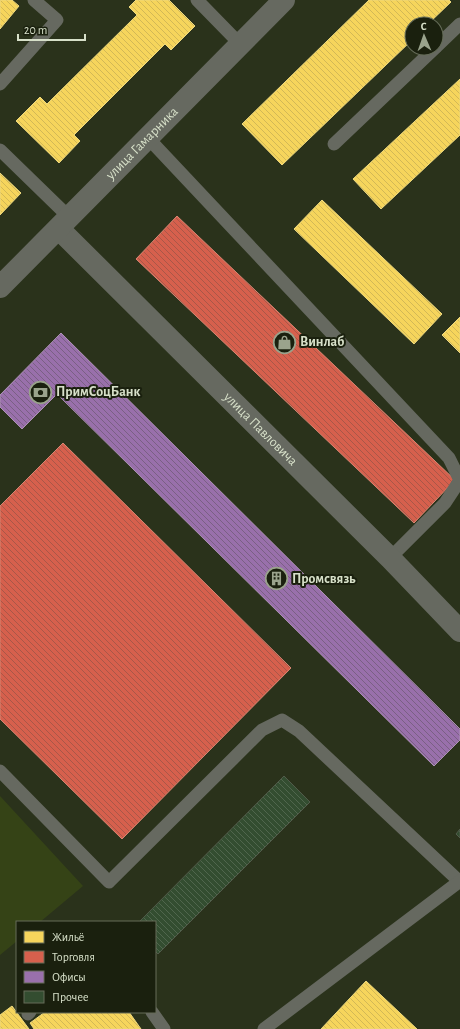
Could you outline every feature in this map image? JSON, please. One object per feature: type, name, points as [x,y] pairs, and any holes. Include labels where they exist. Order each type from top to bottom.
[{"type":"street","name":"улица Гамарника","points":[[0,287],[284,0]]},
{"type":"street","name":"улица Павловича","points":[[64,224],[460,631]]},
{"type":"lane","points":[[0,84],[56,20],[34,0]]},
{"type":"lane","points":[[197,0],[240,44]]},
{"type":"lane","points":[[444,40],[460,24]]},
{"type":"lane","points":[[334,144],[428,56]]},
{"type":"lane","points":[[148,138],[449,458],[460,480],[445,502],[390,558]]},
{"type":"lane","points":[[0,150],[64,224]]},
{"type":"lane","points":[[0,771],[109,882],[262,730],[282,720],[299,731],[460,881],[264,1029]]},
{"type":"lane","points":[[153,1013],[164,1029]]},
{"type":"shaded area","points":[[0,796],[83,886],[41,921],[16,921],[16,942],[0,955]]},
{"type":"building: Жильё","points":[[0,0],[12,0],[19,6],[0,29]]},
{"type":"building: Жильё","points":[[136,0],[169,0],[195,26],[171,50],[165,44],[74,135],[80,141],[59,163],[16,121],[40,97],[47,104],[137,15],[129,7]]},
{"type":"building: Жильё","points":[[369,0],[449,0],[451,2],[436,16],[404,16],[404,48],[282,165],[242,124]]},
{"type":"building: Жильё","points":[[460,79],[460,135],[381,209],[353,179]]},
{"type":"building: Жильё","points":[[0,173],[21,193],[0,215]]},
{"type":"building: Жильё","points":[[322,200],[442,314],[414,344],[294,229]]},
{"type":"building: Жильё","points":[[460,317],[460,353],[442,335]]},
{"type":"building: Жильё","points":[[366,981],[417,1029],[321,1029]]},
{"type":"building: Жильё","points":[[12,1006],[29,1029],[0,1029],[0,1015]]},
{"type":"building: Жильё","points":[[44,1013],[130,1013],[141,1029],[34,1029],[30,1023]]},
{"type":"building: Торговля","points":[[177,216],[455,480],[414,523],[136,259]]},
{"type":"building: Торговля","points":[[63,443],[291,668],[122,839],[0,719],[0,506]]},
{"type":"building: Офисы","name":"Промсвязь","points":[[61,333],[460,729],[460,740],[434,766],[57,394],[22,429],[0,407],[0,395]]},
{"type":"building: Прочее","points":[[284,776],[310,802],[158,954],[156,952],[156,921],[140,921]]},
{"type":"building: Прочее","points":[[460,829],[460,838],[456,834]]},
{"type":"place","name":"Винлаб","points":[[284,342]]},
{"type":"place","name":"ПримСоцБанк","points":[[40,392]]},
{"type":"place","name":"Промсвязь","points":[[277,579]]}]
